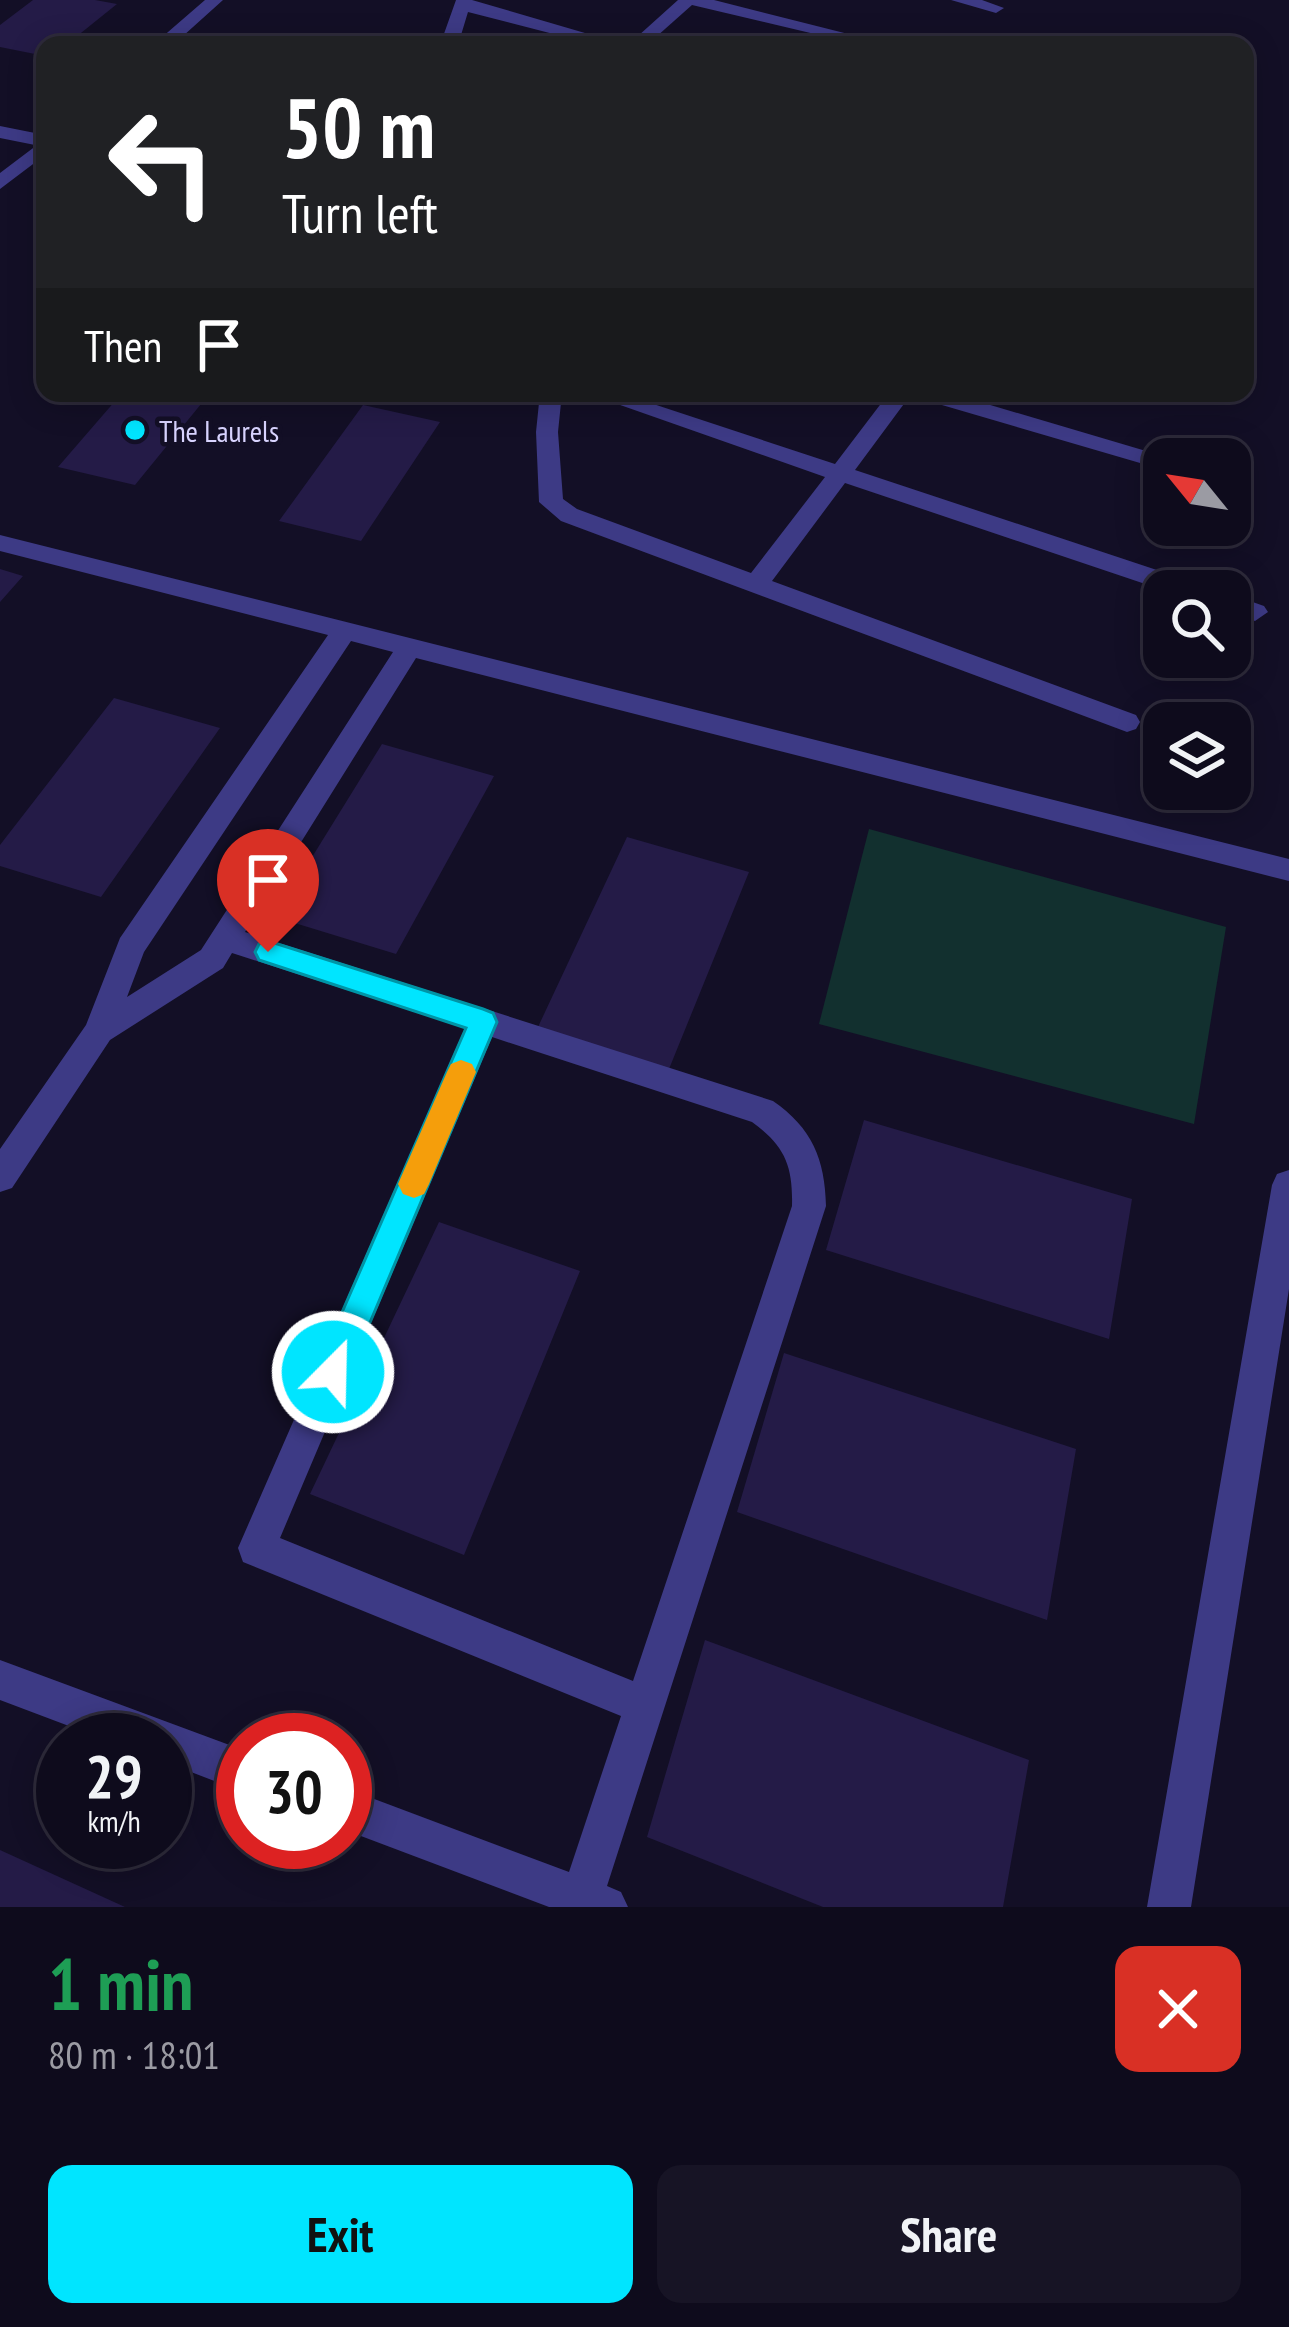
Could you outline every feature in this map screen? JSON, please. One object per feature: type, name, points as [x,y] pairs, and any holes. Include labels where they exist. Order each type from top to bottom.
[{"type":"street","points":[[173,36],[215,0]]},
{"type":"street","points":[[648,36],[690,0],[845,36]]},
{"type":"street","points":[[959,0],[996,8]]},
{"type":"street","points":[[452,36],[462,2],[585,36]]},
{"type":"street","points":[[0,132],[36,141]]},
{"type":"street","points":[[0,183],[36,151]]},
{"type":"street","points":[[550,402],[551,502],[568,515],[1126,722]]},
{"type":"street","points":[[625,402],[1143,574]]},
{"type":"street","points":[[754,587],[895,402]]},
{"type":"street","points":[[957,402],[1143,457]]},
{"type":"street","points":[[0,543],[1289,871]]},
{"type":"street","points":[[0,1177],[99,1031],[131,947],[345,630]]},
{"type":"street","points":[[99,1031],[212,959],[410,647]]},
{"type":"street","points":[[225,938],[762,1111],[790,1130],[810,1165],[809,1206],[645,1706],[594,1902],[372,1819]]},
{"type":"street","points":[[483,1022],[257,1548],[645,1706]]},
{"type":"street","points":[[1169,1907],[1289,1185]]},
{"type":"street","points":[[0,1680],[88,1713]]},
{"type":"green space","points":[[869,829],[1226,927],[1194,1124],[819,1024]]},
{"type":"building","points":[[33,0],[117,4],[77,36],[36,36],[36,54],[0,47],[0,25]]},
{"type":"building","name":"The Laurels","points":[[114,402],[203,402],[135,485],[58,467]]},
{"type":"building","points":[[363,405],[440,422],[361,541],[279,521]]},
{"type":"building","points":[[0,569],[23,576],[0,602]]},
{"type":"building","points":[[114,698],[220,728],[101,897],[0,866],[0,845]]},
{"type":"building","points":[[382,744],[494,776],[396,954],[275,917]]},
{"type":"building","points":[[627,837],[749,872],[669,1069],[538,1027]]},
{"type":"building","points":[[864,1120],[1132,1199],[1109,1339],[826,1250]]},
{"type":"building","points":[[439,1222],[580,1271],[464,1555],[310,1494]]},
{"type":"building","points":[[784,1353],[1076,1449],[1047,1620],[737,1512]]},
{"type":"building","points":[[705,1640],[1029,1760],[1003,1907],[823,1907],[647,1837]]},
{"type":"building","points":[[0,1850],[125,1907],[0,1907]]},
{"type":"slow traffic","points":[[414,1184],[461,1072]]},
{"type":"place","name":"The Laurels","points":[[135,430]]},
{"type":"route","points":[[268,952],[483,1022],[333,1372]]}]
